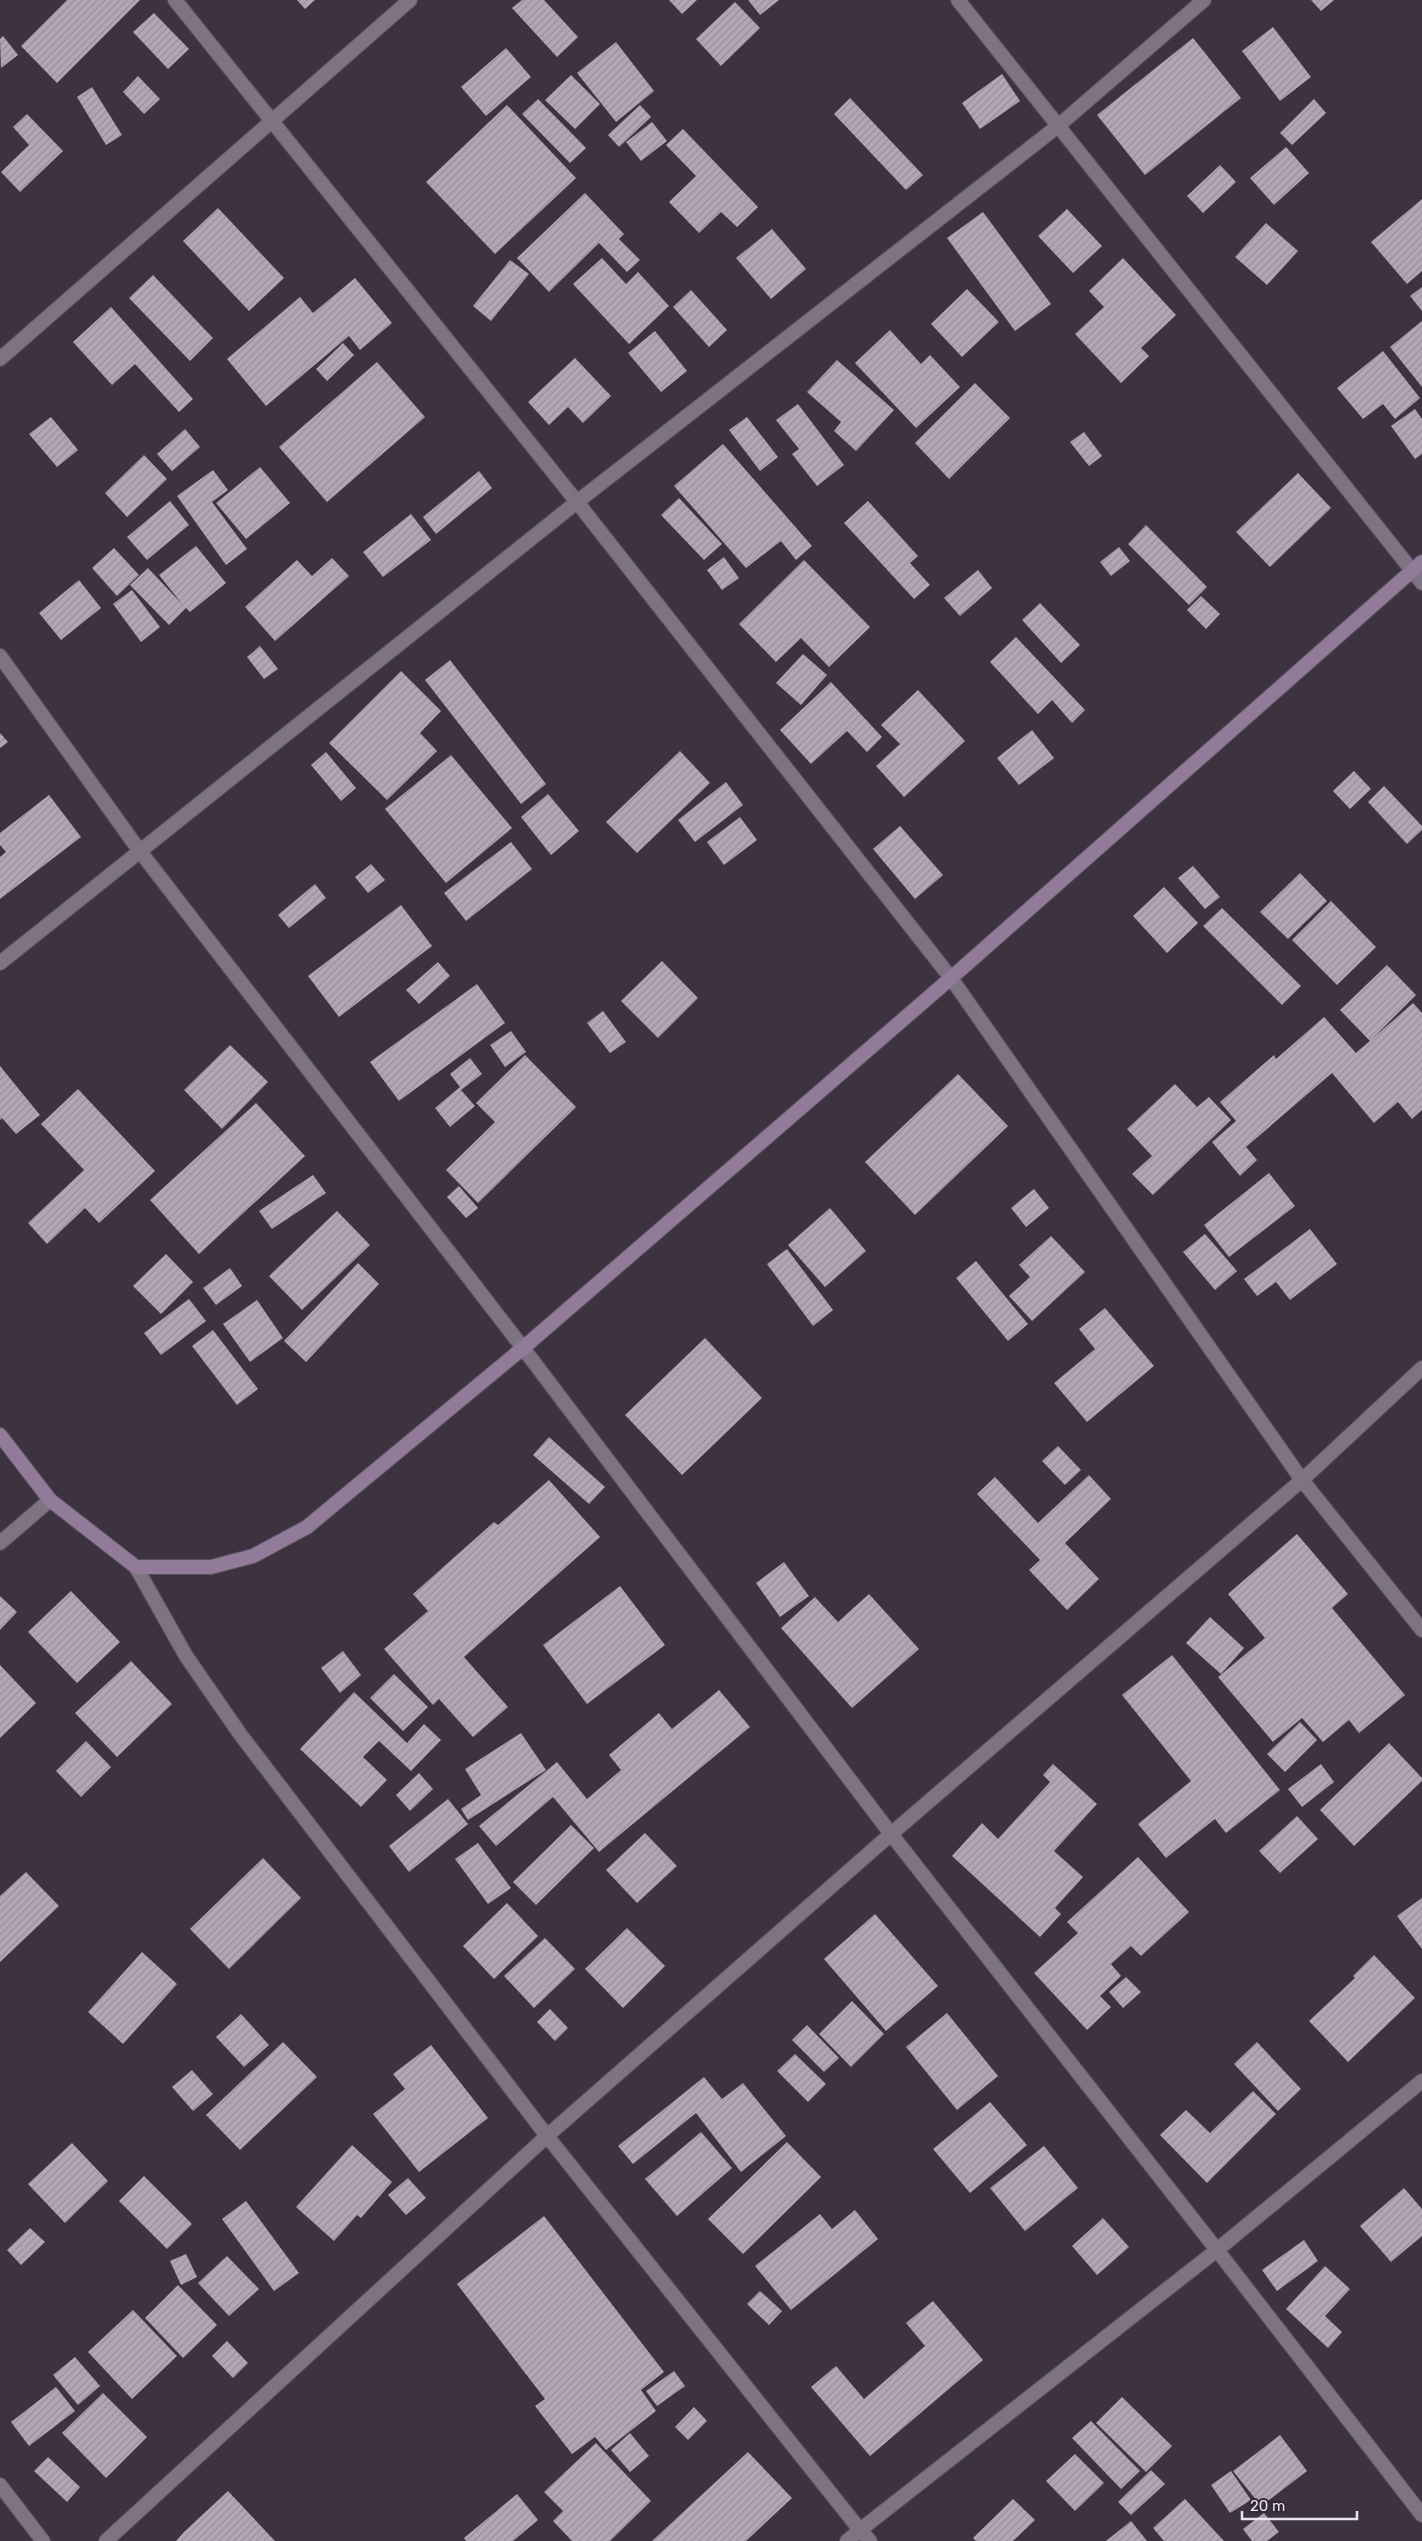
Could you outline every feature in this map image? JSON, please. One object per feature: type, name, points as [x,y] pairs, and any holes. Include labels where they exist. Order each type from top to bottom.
[{"type":"main road","points":[[0,1435],[50,1500],[136,1567],[211,1567],[253,1556],[308,1527],[523,1348],[951,978],[1417,566]]},
{"type":"street","points":[[174,0],[577,502],[951,978],[1302,1480],[1422,1630]]},
{"type":"street","points":[[0,359],[410,0]]},
{"type":"street","points":[[958,0],[1058,126],[1417,566],[1422,583]]},
{"type":"street","points":[[0,963],[139,850],[577,502],[1058,126],[1204,0]]},
{"type":"street","points":[[0,656],[139,850],[523,1348],[891,1834],[1422,2515]]},
{"type":"street","points":[[106,2541],[548,2136],[891,1834],[1302,1480],[1422,1368]]},
{"type":"street","points":[[0,1543],[50,1500]]},
{"type":"street","points":[[136,1567],[186,1656],[240,1734],[548,2136],[870,2541]]},
{"type":"street","points":[[847,2541],[1217,2250],[1422,2082]]},
{"type":"street","points":[[0,2486],[43,2541]]},
{"type":"building","points":[[67,0],[140,0],[57,83],[21,46]]},
{"type":"building","points":[[297,0],[315,0],[305,9]]},
{"type":"building","points":[[522,0],[544,0],[578,37],[557,57],[512,8]]},
{"type":"building","points":[[669,0],[697,0],[682,14]]},
{"type":"building","points":[[748,0],[779,0],[760,15]]},
{"type":"building","points":[[1311,0],[1334,0],[1321,11]]},
{"type":"building","points":[[735,2],[760,28],[721,66],[696,39]]},
{"type":"building","points":[[154,13],[189,49],[168,69],[133,32]]},
{"type":"building","points":[[1273,27],[1311,77],[1280,101],[1242,51]]},
{"type":"building","points":[[3,36],[18,55],[1,68],[0,39]]},
{"type":"building","points":[[1193,38],[1241,98],[1145,175],[1097,115]]},
{"type":"building","points":[[616,42],[654,91],[616,122],[577,73]]},
{"type":"building","points":[[506,48],[531,77],[486,116],[461,87]]},
{"type":"building","points":[[1002,74],[1020,101],[980,129],[962,103]]},
{"type":"building","points":[[571,75],[600,104],[575,129],[545,100]]},
{"type":"building","points":[[138,76],[160,99],[144,114],[123,92]]},
{"type":"building","points":[[92,87],[122,135],[106,145],[77,97]]},
{"type":"building","points":[[850,98],[923,175],[906,190],[834,114]]},
{"type":"building","points":[[538,99],[586,148],[570,163],[522,114]]},
{"type":"building","points":[[1314,99],[1326,113],[1292,145],[1280,133]]},
{"type":"building","points":[[507,105],[576,178],[495,254],[426,182]]},
{"type":"building","points":[[640,105],[651,117],[619,147],[608,135]]},
{"type":"building","points":[[27,114],[63,151],[20,192],[1,172],[29,145],[13,127]]},
{"type":"building","points":[[652,122],[667,141],[641,161],[626,142]]},
{"type":"building","points":[[683,129],[758,207],[737,227],[721,212],[699,233],[669,202],[696,176],[666,145]]},
{"type":"building","points":[[1286,147],[1309,173],[1274,205],[1250,178]]},
{"type":"building","points":[[1220,165],[1236,182],[1203,213],[1187,196]]},
{"type":"building","points":[[585,193],[624,234],[619,239],[640,260],[627,272],[599,243],[549,292],[517,258]]},
{"type":"building","points":[[1422,199],[1422,271],[1407,284],[1371,242]]},
{"type":"building","points":[[218,208],[284,278],[249,311],[183,241]]},
{"type":"building","points":[[1067,209],[1102,246],[1073,273],[1038,236]]},
{"type":"building","points":[[983,212],[1051,304],[1015,331],[947,238]]},
{"type":"building","points":[[1266,223],[1298,251],[1267,285],[1235,257]]},
{"type":"building","points":[[772,229],[806,269],[771,299],[736,258]]},
{"type":"building","points":[[602,258],[626,284],[638,272],[669,306],[629,344],[573,284]]},
{"type":"building","points":[[1123,258],[1176,315],[1141,348],[1149,356],[1121,383],[1075,334],[1104,307],[1089,291]]},
{"type":"building","points":[[510,260],[529,274],[491,321],[473,306]]},
{"type":"building","points":[[153,275],[213,338],[190,361],[129,298]]},
{"type":"building","points":[[355,278],[392,323],[360,350],[349,336],[266,406],[227,359],[300,297],[313,313]]},
{"type":"building","points":[[1422,287],[1422,311],[1410,296]]},
{"type":"building","points":[[967,289],[999,322],[962,357],[931,324]]},
{"type":"building","points":[[691,290],[727,330],[709,347],[673,307]]},
{"type":"building","points":[[111,307],[193,399],[179,412],[135,364],[112,385],[73,342]]},
{"type":"building","points":[[1422,321],[1422,387],[1390,347]]},
{"type":"building","points":[[890,330],[921,364],[930,355],[960,387],[916,428],[855,363]]},
{"type":"building","points":[[655,331],[687,371],[661,392],[628,353]]},
{"type":"building","points":[[343,343],[354,355],[327,381],[316,369]]},
{"type":"building","points":[[1383,351],[1420,398],[1395,419],[1383,404],[1363,419],[1337,388]]},
{"type":"building","points":[[575,358],[611,396],[583,423],[568,407],[549,425],[528,402]]},
{"type":"building","points":[[837,360],[894,410],[856,451],[834,431],[841,422],[807,392]]},
{"type":"building","points":[[377,362],[425,417],[327,502],[279,447]]},
{"type":"building","points":[[975,383],[1010,418],[949,479],[915,443]]},
{"type":"building","points":[[798,404],[844,465],[817,486],[792,454],[799,449],[776,420]]},
{"type":"building","points":[[1415,409],[1422,419],[1422,454],[1415,459],[1391,426]]},
{"type":"building","points":[[51,417],[78,450],[57,467],[29,434]]},
{"type":"building","points":[[747,417],[778,457],[760,471],[729,430]]},
{"type":"building","points":[[185,429],[200,447],[172,471],[157,454]]},
{"type":"building","points":[[1084,432],[1102,456],[1089,466],[1070,442]]},
{"type":"building","points":[[723,444],[812,546],[796,560],[781,541],[746,568],[674,486]]},
{"type":"building","points":[[144,455],[167,479],[127,517],[105,493]]},
{"type":"building","points":[[260,467],[290,503],[246,539],[216,503]]},
{"type":"building","points":[[213,470],[228,490],[212,502],[247,549],[226,565],[177,496]]},
{"type":"building","points":[[479,471],[492,488],[436,534],[423,517]]},
{"type":"building","points":[[1298,473],[1331,508],[1270,567],[1236,532]]},
{"type":"building","points":[[679,498],[722,544],[704,560],[661,515]]},
{"type":"building","points":[[170,501],[189,525],[147,560],[127,537]]},
{"type":"building","points":[[868,501],[918,556],[910,563],[930,585],[914,599],[844,523]]},
{"type":"building","points":[[411,514],[431,540],[383,577],[363,552]]},
{"type":"building","points":[[1146,525],[1207,587],[1189,605],[1128,544]]},
{"type":"building","points":[[196,546],[226,583],[190,612],[186,608],[169,625],[130,585],[148,568],[182,604],[159,575]]},
{"type":"building","points":[[1119,547],[1130,561],[1111,576],[1100,562]]},
{"type":"building","points":[[114,548],[139,575],[117,596],[92,568]]},
{"type":"building","points":[[724,557],[739,578],[722,590],[707,570]]},
{"type":"building","points":[[332,558],[349,576],[275,641],[245,607],[297,560],[312,576]]},
{"type":"building","points":[[804,560],[870,627],[829,667],[801,638],[776,662],[739,624]]},
{"type":"building","points":[[978,570],[992,588],[960,616],[944,598]]},
{"type":"building","points":[[79,580],[101,608],[61,640],[39,613]]},
{"type":"building","points":[[132,590],[160,627],[141,642],[113,604]]},
{"type":"building","points":[[1201,596],[1220,614],[1206,629],[1187,610]]},
{"type":"building","points":[[1040,603],[1080,645],[1061,663],[1022,620]]},
{"type":"building","points":[[1016,637],[1085,710],[1072,723],[1052,700],[1038,714],[990,662]]},
{"type":"building","points":[[260,646],[278,669],[264,679],[247,657]]},
{"type":"building","points":[[803,654],[827,675],[801,705],[776,683]]},
{"type":"building","points":[[450,660],[546,784],[521,804],[425,680]]},
{"type":"building","points":[[401,671],[441,711],[420,733],[437,751],[387,800],[329,743]]},
{"type":"building","points":[[831,682],[882,737],[867,752],[847,731],[811,764],[780,730]]},
{"type":"building","points":[[918,690],[965,741],[904,797],[876,766],[900,744],[881,725]]},
{"type":"building","points":[[1032,730],[1054,758],[1019,785],[997,758]]},
{"type":"building","points":[[0,733],[8,742],[0,748]]},
{"type":"building","points":[[680,751],[710,783],[637,853],[606,822]]},
{"type":"building","points":[[326,752],[356,788],[341,801],[311,765]]},
{"type":"building","points":[[451,755],[512,828],[446,883],[385,809]]},
{"type":"building","points":[[1354,771],[1371,789],[1350,809],[1333,791]]},
{"type":"building","points":[[726,782],[743,805],[695,842],[678,820]]},
{"type":"building","points":[[1384,786],[1422,826],[1422,830],[1407,844],[1368,802]]},
{"type":"building","points":[[548,794],[579,831],[551,855],[521,817]]},
{"type":"building","points":[[49,795],[81,837],[0,899],[0,857],[6,852],[0,845],[0,833]]},
{"type":"building","points":[[740,817],[757,840],[724,865],[707,842]]},
{"type":"building","points":[[900,826],[943,875],[915,899],[873,849]]},
{"type":"building","points":[[511,842],[532,869],[466,921],[444,893]]},
{"type":"building","points":[[371,864],[385,880],[368,893],[355,877]]},
{"type":"building","points":[[1193,866],[1220,897],[1205,909],[1178,878]]},
{"type":"building","points":[[1300,873],[1327,901],[1288,939],[1260,912]]},
{"type":"building","points":[[315,884],[326,898],[289,928],[278,915]]},
{"type":"building","points":[[1164,887],[1198,923],[1167,953],[1133,916]]},
{"type":"building","points":[[1331,901],[1376,947],[1337,985],[1292,940]]},
{"type":"building","points":[[401,905],[432,946],[339,1017],[308,976]]},
{"type":"building","points":[[1222,908],[1301,986],[1282,1005],[1203,926]]},
{"type":"building","points":[[662,961],[698,998],[658,1038],[621,1001]]},
{"type":"building","points":[[438,962],[450,976],[419,1004],[406,990]]},
{"type":"building","points":[[1387,965],[1416,995],[1370,1041],[1340,1010]]},
{"type":"building","points":[[477,984],[505,1023],[399,1101],[370,1062]]},
{"type":"building","points":[[1413,1003],[1422,1013],[1422,1110],[1412,1119],[1398,1102],[1374,1123],[1332,1073],[1246,1147],[1257,1160],[1240,1176],[1212,1142],[1236,1121],[1220,1102],[1274,1055],[1276,1059],[1324,1017],[1356,1053]]},
{"type":"building","points":[[603,1011],[626,1042],[610,1053],[587,1023]]},
{"type":"building","points":[[511,1031],[526,1052],[505,1067],[490,1045]]},
{"type":"building","points":[[230,1045],[268,1082],[222,1129],[184,1090]]},
{"type":"building","points":[[525,1055],[576,1107],[478,1203],[446,1170],[495,1122],[476,1103]]},
{"type":"building","points":[[470,1058],[482,1074],[461,1090],[475,1106],[450,1127],[435,1108],[460,1087],[450,1074]]},
{"type":"building","points":[[0,1066],[40,1115],[16,1134],[2,1118],[0,1120]]},
{"type":"building","points":[[958,1074],[1008,1126],[915,1215],[865,1162]]},
{"type":"building","points":[[1175,1084],[1197,1107],[1209,1097],[1231,1120],[1153,1195],[1132,1174],[1152,1156],[1127,1129]]},
{"type":"building","points":[[78,1089],[155,1171],[99,1223],[85,1208],[47,1244],[28,1223],[84,1170],[41,1124]]},
{"type":"building","points":[[256,1103],[305,1156],[199,1254],[150,1200]]},
{"type":"building","points":[[1269,1173],[1295,1206],[1229,1257],[1204,1225]]},
{"type":"building","points":[[313,1175],[326,1193],[272,1229],[259,1211]]},
{"type":"building","points":[[459,1186],[478,1208],[466,1218],[447,1197]]},
{"type":"building","points":[[1034,1189],[1049,1208],[1026,1227],[1011,1208]]},
{"type":"building","points":[[830,1208],[866,1251],[825,1287],[788,1245]]},
{"type":"building","points":[[337,1211],[370,1245],[302,1310],[269,1276]]},
{"type":"building","points":[[1310,1229],[1337,1264],[1290,1300],[1276,1282],[1257,1296],[1244,1279]]},
{"type":"building","points":[[1205,1234],[1237,1271],[1215,1290],[1183,1252]]},
{"type":"building","points":[[1051,1236],[1085,1272],[1032,1321],[1009,1296],[1030,1277],[1019,1265]]},
{"type":"building","points":[[787,1249],[833,1310],[813,1326],[767,1264]]},
{"type":"building","points":[[166,1254],[193,1282],[161,1314],[133,1286]]},
{"type":"building","points":[[976,1261],[1028,1324],[1008,1341],[956,1278]]},
{"type":"building","points":[[358,1263],[379,1284],[306,1362],[284,1341]]},
{"type":"building","points":[[230,1268],[242,1286],[216,1305],[203,1288]]},
{"type":"building","points":[[189,1299],[206,1321],[161,1355],[144,1333]]},
{"type":"building","points":[[257,1300],[283,1338],[250,1362],[223,1324]]},
{"type":"building","points":[[1105,1308],[1154,1366],[1087,1422],[1054,1383],[1095,1349],[1079,1329]]},
{"type":"building","points":[[213,1330],[258,1389],[237,1405],[192,1346]]},
{"type":"building","points":[[705,1338],[762,1398],[682,1475],[625,1415]]},
{"type":"building","points":[[549,1437],[605,1487],[589,1504],[533,1455]]},
{"type":"building","points":[[1058,1446],[1081,1470],[1065,1485],[1042,1461]]},
{"type":"building","points":[[1089,1475],[1111,1499],[1065,1543],[1099,1579],[1067,1610],[1029,1570],[1040,1560],[977,1494],[995,1477],[1038,1523]]},
{"type":"building","points":[[549,1480],[600,1537],[464,1657],[508,1707],[473,1737],[439,1699],[433,1705],[384,1649],[428,1611],[413,1594],[494,1522],[498,1525]]},
{"type":"building","points":[[1297,1534],[1348,1594],[1332,1608],[1405,1695],[1359,1733],[1349,1720],[1323,1742],[1302,1718],[1273,1742],[1218,1677],[1265,1638],[1228,1594]]},
{"type":"building","points":[[784,1562],[809,1596],[780,1617],[756,1583]]},
{"type":"building","points":[[620,1586],[665,1645],[587,1704],[543,1645]]},
{"type":"building","points":[[71,1591],[120,1642],[77,1683],[28,1632]]},
{"type":"building","points":[[869,1594],[919,1649],[852,1708],[781,1628],[815,1597],[838,1622]]},
{"type":"building","points":[[0,1596],[17,1612],[0,1630]]},
{"type":"building","points":[[1210,1617],[1244,1648],[1221,1674],[1186,1643]]},
{"type":"building","points":[[343,1651],[361,1675],[340,1693],[321,1668]]},
{"type":"building","points":[[1172,1655],[1280,1790],[1226,1833],[1215,1819],[1166,1858],[1138,1824],[1191,1781],[1122,1695]]},
{"type":"building","points":[[131,1661],[172,1704],[117,1757],[75,1713]]},
{"type":"building","points":[[0,1665],[36,1703],[0,1738]]},
{"type":"building","points":[[394,1674],[428,1707],[403,1731],[370,1698]]},
{"type":"building","points":[[719,1690],[750,1727],[599,1852],[553,1797],[496,1846],[479,1826],[557,1762],[587,1799],[621,1770],[609,1755],[659,1713],[672,1729]]},
{"type":"building","points":[[354,1692],[407,1743],[424,1724],[441,1740],[411,1771],[379,1741],[363,1757],[387,1780],[361,1807],[300,1749]]},
{"type":"building","points":[[1300,1722],[1317,1740],[1285,1772],[1267,1754]]},
{"type":"building","points":[[521,1733],[546,1770],[468,1820],[461,1809],[481,1795],[465,1769]]},
{"type":"building","points":[[86,1741],[111,1767],[81,1797],[56,1771]]},
{"type":"building","points":[[1389,1743],[1422,1778],[1422,1781],[1354,1846],[1320,1810]]},
{"type":"building","points":[[1053,1764],[1097,1804],[1054,1851],[1083,1877],[1055,1908],[1061,1914],[1040,1937],[952,1856],[982,1823],[998,1839],[1050,1782],[1043,1775]]},
{"type":"building","points":[[1321,1764],[1334,1782],[1302,1807],[1288,1789]]},
{"type":"building","points":[[419,1773],[433,1789],[410,1811],[396,1795]]},
{"type":"building","points":[[448,1799],[468,1824],[409,1872],[389,1846]]},
{"type":"building","points":[[1297,1816],[1318,1839],[1280,1873],[1259,1851]]},
{"type":"building","points":[[571,1825],[594,1848],[536,1905],[513,1882]]},
{"type":"building","points":[[645,1833],[677,1866],[637,1903],[606,1870]]},
{"type":"building","points":[[478,1843],[511,1888],[488,1904],[455,1859]]},
{"type":"building","points":[[1138,1857],[1189,1912],[1141,1956],[1131,1946],[1111,1964],[1121,1976],[1100,1996],[1111,2007],[1087,2030],[1034,1973],[1078,1933],[1067,1922]]},
{"type":"building","points":[[263,1858],[301,1898],[229,1969],[190,1929]]},
{"type":"building","points":[[26,1872],[59,1906],[0,1962],[0,1896]]},
{"type":"building","points":[[1422,1898],[1422,1949],[1397,1916]]},
{"type":"building","points":[[507,1903],[538,1936],[494,1979],[463,1946]]},
{"type":"building","points":[[875,1914],[938,1986],[886,2031],[824,1959]]},
{"type":"building","points":[[627,1928],[665,1966],[623,2008],[585,1969]]},
{"type":"building","points":[[545,1938],[575,1969],[534,2008],[504,1976]]},
{"type":"building","points":[[142,1952],[177,1984],[123,2044],[88,2012]]},
{"type":"building","points":[[1374,1955],[1415,1998],[1348,2062],[1309,2021],[1355,1978],[1353,1976]]},
{"type":"building","points":[[1126,1977],[1141,1992],[1123,2008],[1109,1992]]},
{"type":"building","points":[[852,2001],[884,2034],[851,2067],[819,2034]]},
{"type":"building","points":[[550,2009],[568,2028],[555,2041],[537,2022]]},
{"type":"building","points":[[947,2013],[998,2076],[957,2110],[906,2047]]},
{"type":"building","points":[[241,2014],[269,2045],[244,2067],[216,2037]]},
{"type":"building","points":[[807,2025],[839,2058],[824,2072],[792,2040]]},
{"type":"building","points":[[283,2042],[317,2077],[240,2150],[206,2115]]},
{"type":"building","points":[[1257,2042],[1301,2089],[1278,2111],[1234,2064]]},
{"type":"building","points":[[431,2045],[488,2118],[419,2172],[373,2114],[405,2089],[393,2074]]},
{"type":"building","points":[[795,2054],[826,2084],[808,2102],[777,2071]]},
{"type":"building","points":[[192,2070],[213,2094],[193,2111],[172,2087]]},
{"type":"building","points":[[704,2077],[722,2099],[743,2083],[786,2136],[741,2172],[696,2113],[633,2164],[618,2146]]},
{"type":"building","points":[[1253,2091],[1276,2114],[1207,2183],[1160,2135],[1186,2110],[1210,2133]]},
{"type":"building","points":[[990,2102],[1027,2145],[970,2193],[933,2149]]},
{"type":"building","points":[[701,2132],[732,2168],[677,2216],[645,2179]]},
{"type":"building","points":[[787,2142],[821,2177],[743,2254],[708,2219]]},
{"type":"building","points":[[72,2143],[108,2181],[65,2223],[28,2184]]},
{"type":"building","points":[[352,2145],[392,2182],[361,2218],[357,2215],[334,2241],[296,2207]]},
{"type":"building","points":[[1044,2146],[1078,2188],[1025,2231],[990,2188]]},
{"type":"building","points":[[144,2176],[192,2224],[167,2249],[119,2201]]},
{"type":"building","points":[[408,2178],[426,2198],[406,2215],[388,2195]]},
{"type":"building","points":[[1404,2188],[1422,2209],[1422,2236],[1391,2262],[1360,2226]]},
{"type":"building","points":[[246,2201],[299,2273],[274,2291],[222,2219]]},
{"type":"building","points":[[855,2210],[878,2239],[791,2310],[755,2266],[820,2214],[832,2229]]},
{"type":"building","points":[[544,2216],[664,2372],[641,2390],[656,2411],[606,2450],[595,2437],[572,2454],[535,2406],[545,2399],[457,2284]]},
{"type":"building","points":[[1103,2218],[1129,2247],[1097,2275],[1072,2246]]},
{"type":"building","points":[[30,2228],[45,2242],[21,2265],[7,2250]]},
{"type":"building","points":[[1304,2240],[1318,2261],[1277,2291],[1262,2270]]},
{"type":"building","points":[[186,2254],[197,2277],[181,2285],[170,2261]]},
{"type":"building","points":[[227,2256],[259,2289],[229,2316],[198,2283]]},
{"type":"building","points":[[1325,2266],[1350,2289],[1325,2316],[1342,2332],[1328,2348],[1286,2309]]},
{"type":"building","points":[[178,2285],[217,2325],[183,2358],[145,2318]]},
{"type":"building","points":[[760,2291],[782,2311],[769,2325],[747,2304]]},
{"type":"building","points":[[933,2301],[983,2360],[870,2456],[811,2387],[836,2366],[864,2399],[925,2346],[906,2323]]},
{"type":"building","points":[[133,2310],[177,2356],[132,2399],[88,2352]]},
{"type":"building","points":[[227,2341],[248,2363],[233,2378],[212,2356]]},
{"type":"building","points":[[75,2357],[100,2386],[78,2405],[53,2375]]},
{"type":"building","points":[[674,2371],[685,2386],[657,2406],[646,2391]]},
{"type":"building","points":[[56,2387],[75,2411],[29,2446],[11,2422]]},
{"type":"building","points":[[103,2393],[147,2437],[106,2478],[62,2433]]},
{"type":"building","points":[[1122,2397],[1172,2446],[1146,2472],[1096,2423]]},
{"type":"building","points":[[694,2407],[707,2421],[688,2440],[675,2427]]},
{"type":"building","points":[[1091,2421],[1140,2471],[1121,2489],[1072,2438]]},
{"type":"building","points":[[630,2433],[649,2456],[630,2472],[611,2450]]},
{"type":"building","points":[[1280,2435],[1307,2471],[1261,2506],[1233,2471]]},
{"type":"building","points":[[596,2443],[651,2501],[610,2541],[572,2541],[553,2521],[563,2511],[544,2492]]},
{"type":"building","points":[[748,2452],[792,2498],[746,2541],[652,2541]]},
{"type":"building","points":[[1075,2454],[1104,2483],[1075,2511],[1046,2481]]},
{"type":"building","points":[[48,2457],[80,2487],[67,2502],[34,2471]]},
{"type":"building","points":[[1151,2470],[1165,2484],[1131,2515],[1118,2502]]},
{"type":"building","points":[[1231,2471],[1251,2500],[1230,2513],[1211,2485]]},
{"type":"building","points":[[228,2491],[275,2541],[176,2541],[184,2532]]},
{"type":"building","points":[[517,2494],[538,2520],[513,2541],[466,2541],[464,2538]]},
{"type":"building","points":[[1013,2499],[1035,2520],[1013,2541],[976,2541],[973,2538]]},
{"type":"building","points":[[1185,2499],[1224,2541],[1164,2541],[1153,2528]]},
{"type":"building","points":[[1264,2513],[1279,2532],[1267,2541],[1252,2541],[1243,2529]]},
{"type":"building","points":[[1131,2521],[1147,2541],[1106,2541]]}]
